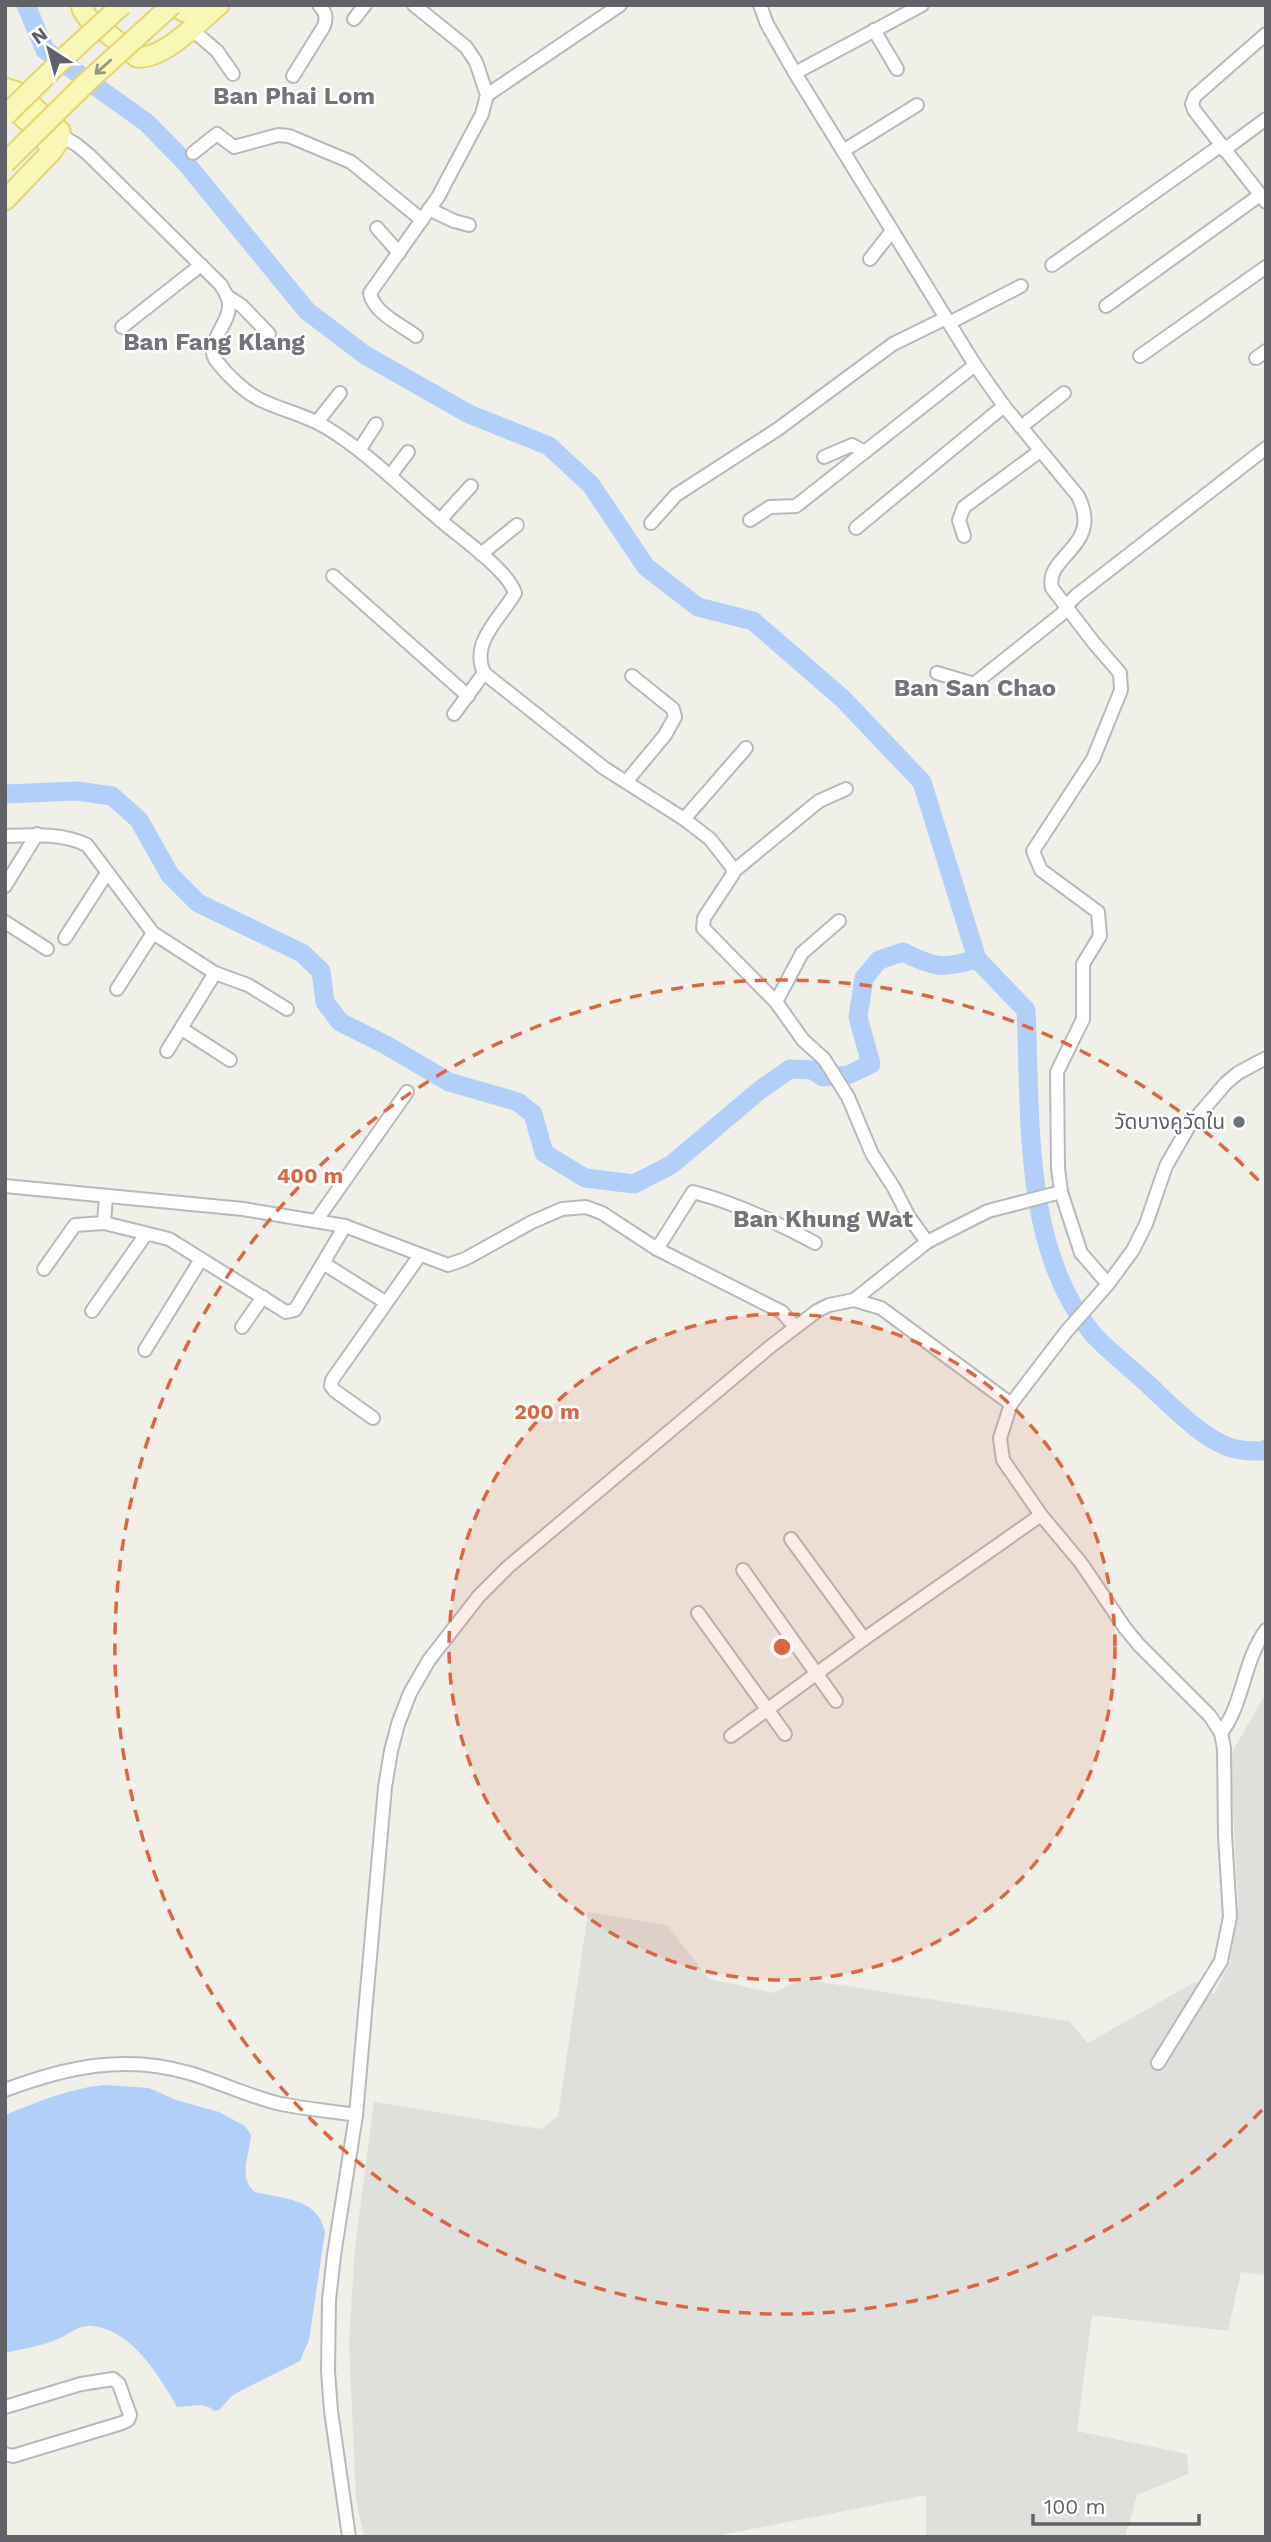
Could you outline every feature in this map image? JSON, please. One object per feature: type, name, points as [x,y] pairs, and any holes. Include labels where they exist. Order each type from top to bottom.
[{"type":"main road","points":[[83,5],[82,9],[88,18],[136,57],[146,58],[159,53],[219,5]]},
{"type":"main road","points":[[5,116],[122,5]]},
{"type":"main road","points":[[5,163],[87,82],[172,5],[185,12],[212,5]]},
{"type":"main road","points":[[5,88],[18,92],[56,126],[60,135],[52,151],[5,200]]},
{"type":"main road","points":[[5,100],[43,136],[46,148],[41,163]]},
{"type":"street","points":[[293,76],[324,26],[325,12],[319,5]]},
{"type":"street","points":[[354,19],[365,5]]},
{"type":"street","points":[[414,5],[466,47],[476,62],[487,95],[482,114],[426,215],[372,289],[370,297],[378,309],[416,336]]},
{"type":"street","points":[[487,95],[620,5]]},
{"type":"street","points":[[760,5],[767,24],[947,321],[1003,406],[1078,496],[1086,519],[1079,541],[1060,563],[1051,582],[1052,588],[1120,673],[1121,690],[1093,759],[1033,850],[1041,870],[1098,912],[1100,936],[1083,964],[1083,1019],[1057,1072],[1057,1193],[1081,1254],[1108,1284]]},
{"type":"street","points":[[796,73],[922,5]]},
{"type":"street","points":[[190,28],[217,51],[233,74]]},
{"type":"street","points":[[874,30],[897,69]]},
{"type":"street","points":[[1106,306],[1264,198],[1222,148],[1192,104],[1195,96],[1266,34]]},
{"type":"street","points":[[843,151],[916,105]]},
{"type":"street","points":[[1052,265],[1266,119]]},
{"type":"street","points":[[192,153],[217,134],[234,147],[270,136],[289,136],[351,162],[426,215],[469,225]]},
{"type":"street","points":[[60,135],[89,155],[221,285],[227,296],[229,310],[213,346],[215,359],[253,395],[317,422],[360,449],[481,554],[511,584],[514,593],[480,648],[480,665],[484,673],[586,753],[710,839],[734,871]]},
{"type":"street","points":[[377,228],[399,253]]},
{"type":"street","points":[[870,259],[892,231]]},
{"type":"street","points":[[122,327],[201,265]]},
{"type":"street","points":[[1140,356],[1266,267]]},
{"type":"street","points":[[651,523],[676,495],[778,429],[893,344],[1021,286]]},
{"type":"street","points":[[227,296],[242,306],[269,334]]},
{"type":"street","points":[[750,520],[770,507],[796,506],[975,365]]},
{"type":"street","points":[[317,422],[340,393]]},
{"type":"street","points":[[1020,427],[1064,393]]},
{"type":"street","points":[[856,528],[1003,406]]},
{"type":"street","points":[[360,449],[376,424]]},
{"type":"street","points":[[824,457],[852,445],[865,452]]},
{"type":"street","points":[[937,673],[975,684],[1063,612],[1066,606],[1266,448]]},
{"type":"street","points":[[390,476],[408,452]]},
{"type":"street","points":[[964,536],[959,520],[964,507],[1040,452]]},
{"type":"street","points":[[440,520],[471,486]]},
{"type":"street","points":[[481,554],[517,525]]},
{"type":"street","points":[[333,576],[468,695]]},
{"type":"street","points":[[454,714],[484,673]]},
{"type":"street","points":[[626,782],[665,735],[675,717],[673,709],[632,676]]},
{"type":"street","points":[[684,820],[746,748]]},
{"type":"street","points":[[846,789],[819,801],[734,871],[704,918],[703,928],[776,1002],[803,1040],[827,1065],[848,1097],[872,1154],[927,1242]]},
{"type":"street","points":[[5,836],[37,835],[74,839],[87,845],[153,933],[215,973],[248,985],[287,1009]]},
{"type":"street","points":[[5,886],[37,835]]},
{"type":"street","points":[[65,938],[107,873]]},
{"type":"street","points":[[776,1002],[802,953],[839,921]]},
{"type":"street","points":[[5,922],[47,949]]},
{"type":"street","points":[[117,989],[153,933]]},
{"type":"street","points":[[167,1051],[215,973]]},
{"type":"street","points":[[182,1029],[230,1060]]},
{"type":"street","points":[[1158,2063],[1221,1961],[1226,1945],[1230,1917],[1224,1748],[1221,1733],[1210,1716],[1139,1645],[1081,1563],[1041,1515],[1003,1460],[999,1447],[1011,1404],[1133,1250],[1146,1224],[1166,1166],[1189,1126],[1226,1083],[1238,1073],[1266,1058]]},
{"type":"street","points":[[316,1221],[407,1092]]},
{"type":"street","points":[[5,1186],[243,1209],[345,1226],[448,1265],[466,1259],[532,1222],[562,1209],[586,1207],[602,1213],[657,1249],[782,1312],[795,1327]]},
{"type":"street","points":[[657,1249],[693,1192],[724,1200],[816,1242]]},
{"type":"street","points":[[854,1300],[927,1242],[988,1211],[1057,1193]]},
{"type":"street","points":[[104,1223],[106,1197]]},
{"type":"street","points":[[44,1269],[75,1225],[104,1223],[169,1240],[286,1312],[295,1310],[345,1226]]},
{"type":"street","points":[[92,1311],[146,1234]]},
{"type":"street","points":[[373,1418],[331,1386],[332,1380],[419,1255]]},
{"type":"street","points":[[145,1350],[200,1261]]},
{"type":"street","points":[[323,1263],[385,1302]]},
{"type":"street","points":[[242,1326],[263,1297]]},
{"type":"street","points":[[349,2537],[331,2411],[328,2338],[334,2255],[356,2115],[385,1787],[398,1724],[410,1693],[449,1633],[508,1567],[817,1311],[854,1300],[874,1305],[896,1318],[1011,1404]]},
{"type":"street","points":[[731,1736],[1041,1515]]},
{"type":"street","points":[[791,1539],[864,1639]]},
{"type":"street","points":[[743,1570],[836,1701]]},
{"type":"street","points":[[698,1613],[785,1734]]},
{"type":"street","points":[[1221,1733],[1233,1714],[1249,1661],[1266,1630]]},
{"type":"street","points":[[5,2090],[63,2071],[89,2065],[126,2062],[190,2073],[282,2104],[356,2115]]},
{"type":"street","points":[[5,2407],[81,2384],[113,2379],[119,2384],[130,2414],[128,2420],[122,2423],[13,2456],[5,2454]]},
{"type":"shaded area","points":[[1266,1693],[1266,2275],[1241,2272],[1228,2331],[1092,2315],[1077,2431],[1187,2454],[1188,2474],[1137,2495],[1125,2537],[926,2537],[926,2495],[710,2537],[364,2537],[356,2499],[349,2342],[355,2247],[374,2102],[541,2129],[558,2116],[588,1912],[667,1925],[709,1979],[774,1993],[801,1979],[1069,2021],[1088,2043],[1195,1982],[1214,1994],[1230,1962],[1238,1904],[1230,1756]]},
{"type":"water","points":[[105,2085],[149,2088],[176,2100],[219,2112],[245,2126],[251,2135],[246,2165],[250,2186],[255,2192],[307,2206],[315,2212],[325,2232],[309,2340],[300,2361],[240,2391],[219,2410],[214,2411],[202,2405],[177,2407],[143,2357],[132,2345],[107,2329],[83,2326],[52,2341],[5,2353],[5,2115],[66,2092]]},
{"type":"waterway","points":[[26,5],[45,50],[147,123],[185,162],[307,311],[365,355],[469,414],[549,446],[591,485],[646,567],[698,607],[753,621],[843,699],[922,782],[977,959],[1026,1010],[1035,1179],[1042,1221],[1053,1261],[1069,1299],[1092,1333],[1202,1432],[1213,1440],[1236,1449],[1266,1449]]},
{"type":"waterway","points":[[5,794],[77,791],[112,796],[139,820],[170,875],[198,903],[302,953],[321,971],[325,1002],[340,1022],[449,1082],[518,1102],[533,1114],[544,1153],[585,1178],[634,1184],[671,1165],[760,1090],[790,1069],[812,1070],[823,1077],[848,1075],[871,1064],[858,1017],[864,978],[879,960],[903,952],[939,965],[977,959]]},
{"type":"place","name":"วัดบางคูวัดใน","points":[[1239,1122]]},
{"type":"district","name":"Ban Phai Lom","points":[[294,96]]},
{"type":"district","name":"Ban Fang Klang","points":[[214,342]]},
{"type":"district","name":"Ban San Chao","points":[[975,688]]},
{"type":"district","name":"Ban Khung Wat","points":[[823,1219]]}]
